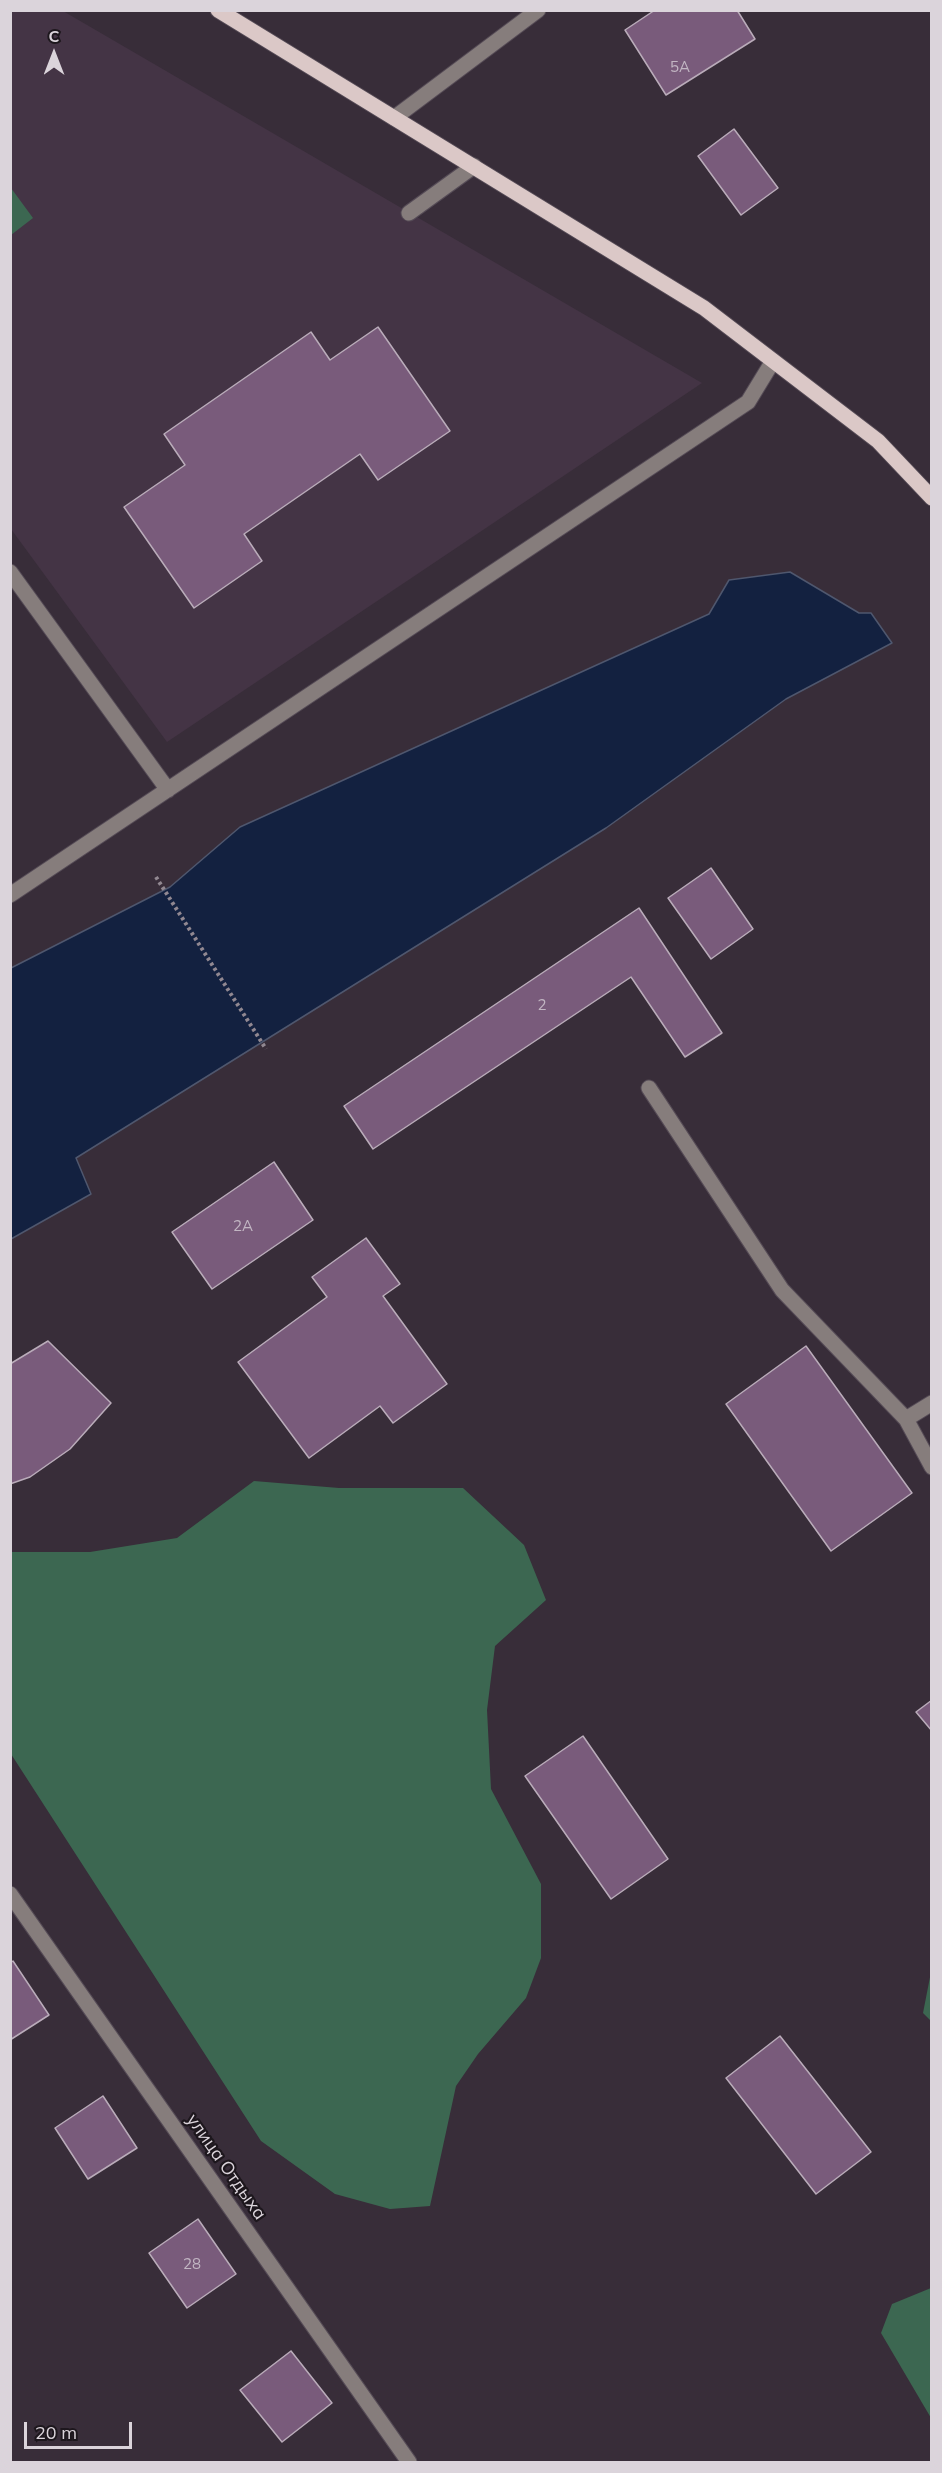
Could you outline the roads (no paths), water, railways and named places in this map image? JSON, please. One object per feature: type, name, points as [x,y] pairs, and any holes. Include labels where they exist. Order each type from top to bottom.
[{"type":"main road","points":[[218,10],[704,308],[878,441],[932,498]]},
{"type":"street","points":[[394,118],[538,10]]},
{"type":"street","points":[[409,213],[474,166]]},
{"type":"street","points":[[10,895],[747,402],[772,361]]},
{"type":"street","points":[[10,572],[168,790]]},
{"type":"street","points":[[649,1088],[782,1290],[906,1419],[932,1467]]},
{"type":"street","points":[[906,1419],[932,1403]]},
{"type":"street","name":"улица Отдыха","points":[[10,1894],[409,2463]]},
{"type":"water","points":[[790,572],[859,613],[871,613],[892,643],[786,699],[606,828],[76,1158],[91,1194],[11,1239],[11,968],[170,887],[240,827],[709,614],[729,580]]}]
